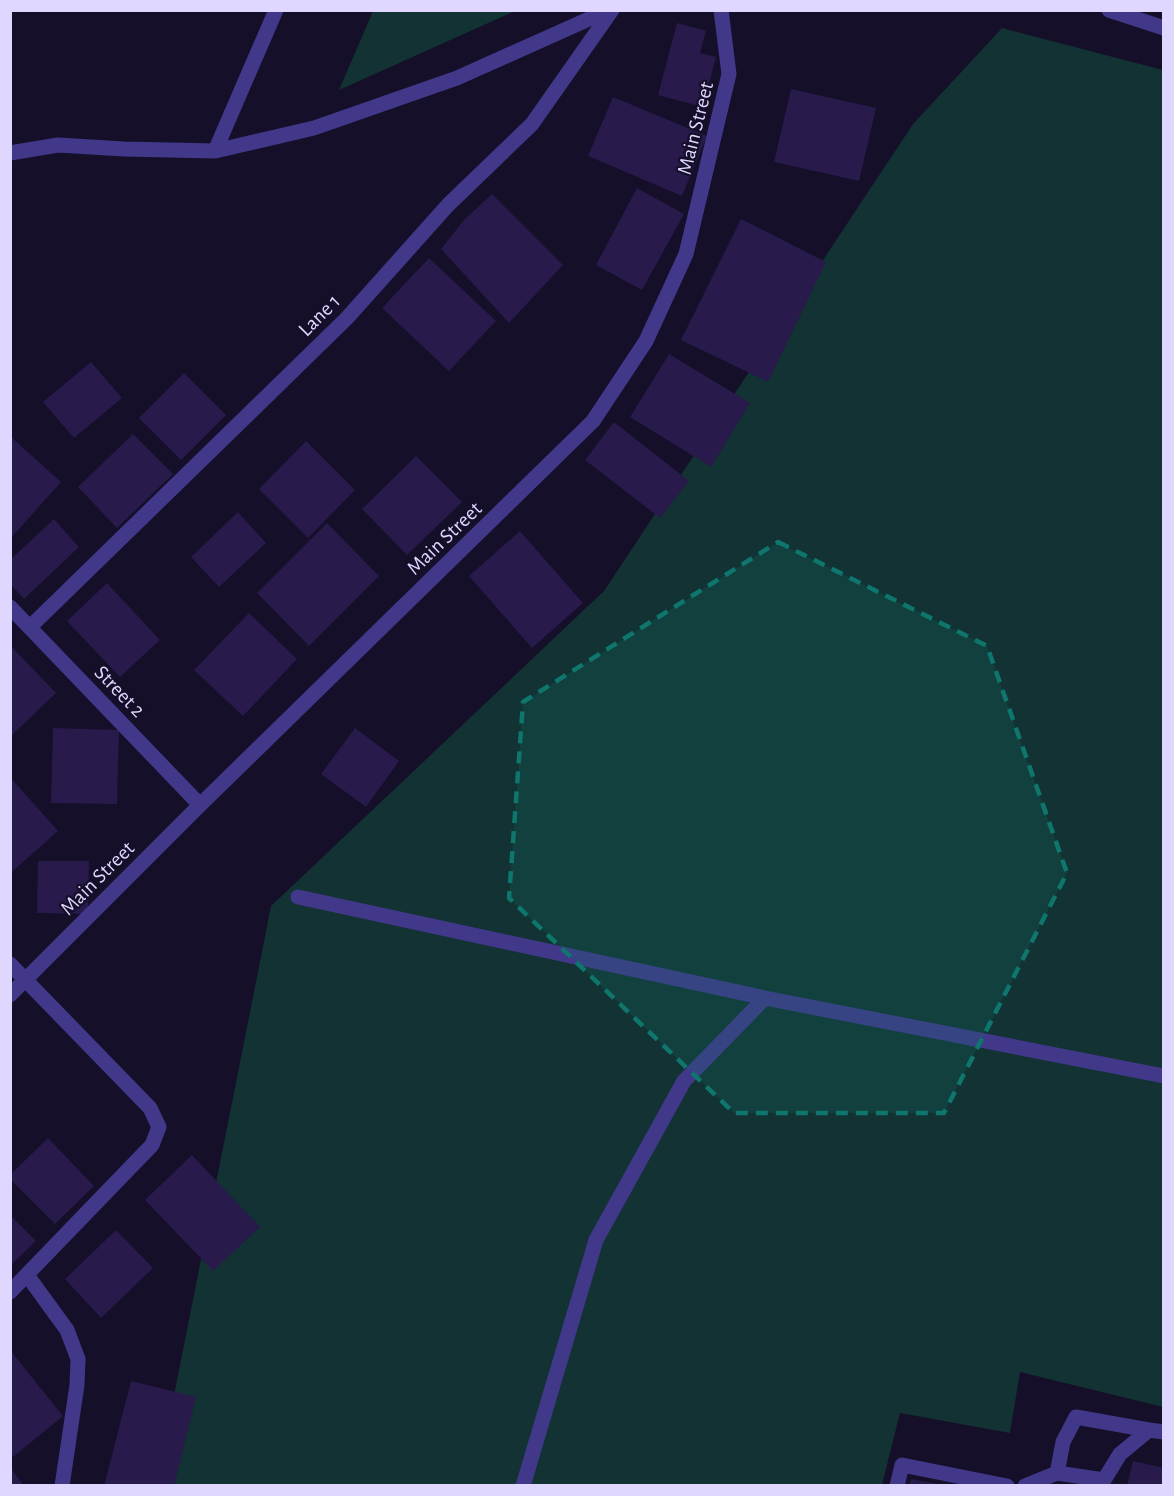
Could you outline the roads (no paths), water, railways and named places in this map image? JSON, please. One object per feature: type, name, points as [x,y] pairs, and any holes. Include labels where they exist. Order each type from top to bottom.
[{"type":"street","points":[[215,152],[276,10]]},
{"type":"street","points":[[10,153],[58,145],[215,152],[314,128],[457,78],[610,10]]},
{"type":"street","name":"Lane 1","points":[[30,627],[347,318],[448,205],[532,124],[610,10]]},
{"type":"street","name":"Main Street","points":[[10,994],[593,421],[646,341],[686,254],[729,74],[721,10]]},
{"type":"street","points":[[1109,10],[1164,28]]},
{"type":"street","name":"Street 2","points":[[10,607],[200,805]]},
{"type":"street","points":[[298,897],[765,998],[1164,1076]]},
{"type":"street","points":[[10,964],[150,1108],[159,1127],[152,1145],[10,1292]]},
{"type":"street","points":[[523,1485],[596,1240],[684,1081],[765,998]]},
{"type":"street","points":[[27,1275],[67,1330],[78,1359],[77,1385],[62,1485]]},
{"type":"street","points":[[1058,1473],[1063,1442],[1076,1417],[1156,1431]]},
{"type":"street","points":[[1025,1485],[1058,1473],[1104,1480],[1120,1454],[1156,1431]]},
{"type":"street","points":[[897,1485],[902,1465],[1007,1485]]}]
